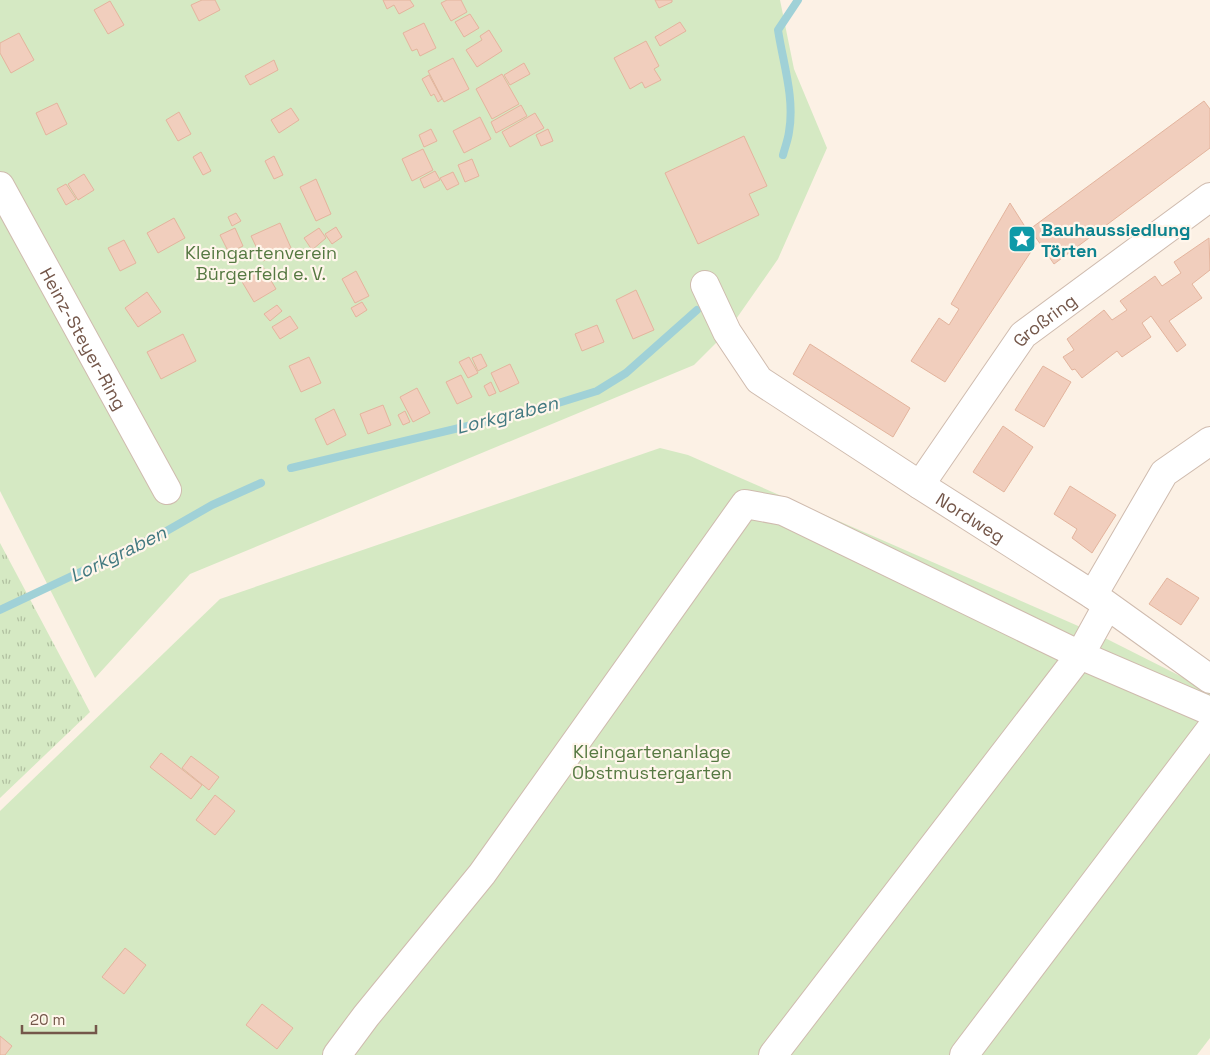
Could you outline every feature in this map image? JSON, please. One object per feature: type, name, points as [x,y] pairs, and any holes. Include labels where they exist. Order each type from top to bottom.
[{"type":"street","name":"Heinz-Steyer-Ring","points":[[0,186],[167,490]]},
{"type":"street","name":"Großring","points":[[920,486],[1023,336],[1210,197]]},
{"type":"street","name":"Nordweg","points":[[705,285],[722,324],[759,380],[920,486],[1100,600],[1210,678]]},
{"type":"street","points":[[773,1055],[1080,655],[1100,600],[1164,473],[1210,441]]},
{"type":"street","points":[[337,1055],[482,874],[745,504],[783,511],[1080,655],[1210,711]]},
{"type":"street","points":[[964,1055],[1210,730]]},
{"type":"green space","name":"Kleingartenverein Bürgerfeld e. V.","points":[[0,0],[780,0],[794,69],[827,148],[778,259],[727,332],[694,365],[190,574],[95,678],[0,491]]},
{"type":"green space","name":"Kleingartenanlage Obstmustergarten","points":[[660,448],[688,455],[1101,636],[1210,691],[1210,1038],[1197,1055],[0,1055],[0,811],[220,599]]},
{"type":"green space","points":[[0,543],[90,712],[0,798]]},
{"type":"building","points":[[202,0],[215,0],[220,10],[199,21],[191,5]]},
{"type":"building","points":[[383,0],[410,0],[414,6],[399,14],[394,5],[387,9]]},
{"type":"building","points":[[447,0],[461,0],[467,12],[451,21],[441,3]]},
{"type":"building","points":[[655,0],[672,0],[672,2],[659,8]]},
{"type":"building","points":[[110,1],[124,25],[108,34],[94,10]]},
{"type":"building","points":[[470,14],[479,28],[464,37],[455,22]]},
{"type":"building","points":[[680,22],[686,31],[660,46],[655,37]]},
{"type":"building","points":[[424,23],[436,48],[420,56],[417,49],[412,51],[403,33]]},
{"type":"building","points":[[489,30],[502,51],[477,67],[466,50],[482,40],[480,36]]},
{"type":"building","points":[[19,33],[34,60],[11,73],[0,53],[0,43]]},
{"type":"building","points":[[646,41],[659,66],[654,69],[661,80],[645,88],[642,82],[630,89],[614,58]]},
{"type":"building","points":[[453,58],[469,89],[444,102],[428,71]]},
{"type":"building","points":[[274,60],[278,70],[250,85],[245,76]]},
{"type":"building","points":[[524,63],[530,74],[510,85],[504,75]]},
{"type":"building","points":[[502,74],[519,104],[492,119],[476,89]]},
{"type":"building","points":[[429,75],[442,99],[438,102],[434,94],[431,96],[422,79]]},
{"type":"building","points":[[1204,101],[1210,109],[1210,148],[1054,264],[1030,229]]},
{"type":"building","points":[[57,103],[67,124],[46,135],[36,113]]},
{"type":"building","points":[[521,105],[527,116],[496,133],[491,122]]},
{"type":"building","points":[[291,108],[299,120],[279,133],[271,120]]},
{"type":"building","points":[[179,112],[191,134],[178,141],[166,120]]},
{"type":"building","points":[[535,113],[544,128],[510,147],[502,132]]},
{"type":"building","points":[[480,117],[491,139],[464,153],[453,131]]},
{"type":"building","points":[[431,129],[437,141],[424,147],[419,135]]},
{"type":"building","points":[[548,129],[553,141],[541,146],[536,135]]},
{"type":"building","points":[[744,136],[767,186],[749,194],[759,215],[698,244],[665,173]]},
{"type":"building","points":[[423,149],[433,170],[412,181],[402,159]]},
{"type":"building","points":[[201,152],[211,171],[203,175],[193,157]]},
{"type":"building","points":[[274,156],[283,175],[274,179],[265,161]]},
{"type":"building","points":[[472,159],[479,176],[465,182],[458,165]]},
{"type":"building","points":[[435,171],[440,180],[424,188],[420,179]]},
{"type":"building","points":[[453,172],[459,184],[447,190],[440,178]]},
{"type":"building","points":[[84,174],[94,190],[78,200],[68,184]]},
{"type":"building","points":[[316,179],[331,214],[316,221],[300,187]]},
{"type":"building","points":[[66,184],[76,199],[66,205],[57,189]]},
{"type":"building","points":[[1010,203],[1036,244],[945,382],[911,361],[939,318],[949,325],[959,309],[951,304]]},
{"type":"building","points":[[236,213],[241,221],[232,226],[228,217]]},
{"type":"building","points":[[174,218],[185,238],[158,253],[147,233]]},
{"type":"building","points":[[280,223],[291,248],[263,261],[251,236]]},
{"type":"building","points":[[336,227],[342,237],[332,244],[325,234]]},
{"type":"building","points":[[235,228],[243,246],[229,253],[220,235]]},
{"type":"building","points":[[319,228],[326,238],[312,250],[304,238]]},
{"type":"building","points":[[1209,238],[1210,270],[1192,284],[1202,298],[1169,321],[1186,345],[1177,352],[1151,316],[1142,323],[1151,337],[1122,357],[1117,351],[1082,378],[1075,369],[1072,370],[1063,357],[1074,350],[1067,339],[1104,310],[1112,320],[1127,310],[1120,301],[1155,276],[1162,286],[1181,273],[1174,262]]},
{"type":"building","points":[[124,240],[136,263],[120,271],[108,248]]},
{"type":"building","points":[[263,267],[276,289],[254,302],[241,280]]},
{"type":"building","points":[[356,271],[369,296],[355,303],[342,279]]},
{"type":"building","points":[[636,290],[654,330],[633,339],[616,300]]},
{"type":"building","points":[[147,292],[161,312],[138,327],[125,308]]},
{"type":"building","points":[[362,302],[367,310],[356,317],[351,308]]},
{"type":"building","points":[[277,305],[282,311],[270,321],[264,314]]},
{"type":"building","points":[[290,316],[298,328],[280,339],[272,327]]},
{"type":"building","points":[[597,325],[604,342],[582,351],[575,334]]},
{"type":"building","points":[[183,334],[196,361],[161,379],[147,352]]},
{"type":"building","points":[[810,344],[910,408],[893,437],[793,374]]},
{"type":"building","points":[[481,354],[487,366],[478,371],[472,358]]},
{"type":"building","points":[[309,357],[321,383],[301,392],[289,366]]},
{"type":"building","points":[[469,357],[478,373],[468,378],[459,362]]},
{"type":"building","points":[[510,364],[519,383],[500,392],[491,373]]},
{"type":"building","points":[[1043,366],[1071,382],[1044,427],[1015,410]]},
{"type":"building","points":[[461,375],[472,397],[457,404],[446,382]]},
{"type":"building","points":[[491,382],[496,393],[489,396],[484,386]]},
{"type":"building","points":[[417,388],[430,413],[413,422],[400,397]]},
{"type":"building","points":[[383,405],[391,425],[368,434],[360,414]]},
{"type":"building","points":[[334,409],[346,435],[327,445],[315,419]]},
{"type":"building","points":[[405,411],[410,422],[403,425],[398,415]]},
{"type":"building","points":[[1003,426],[1033,447],[1004,492],[973,472]]},
{"type":"building","points":[[1070,486],[1116,515],[1092,553],[1072,538],[1077,529],[1054,514]]},
{"type":"building","points":[[1167,578],[1199,598],[1181,625],[1149,604]]},
{"type":"building","points":[[161,753],[202,785],[191,799],[150,767]]},
{"type":"building","points":[[191,756],[219,777],[209,790],[182,768]]},
{"type":"building","points":[[215,795],[235,811],[215,835],[196,820]]},
{"type":"building","points":[[125,948],[146,965],[124,994],[102,977]]},
{"type":"building","points":[[262,1004],[293,1028],[277,1049],[246,1025]]},
{"type":"building","points":[[0,1036],[12,1046],[5,1055],[0,1055]]},
{"type":"waterway","name":"Lorkgraben","points":[[783,155],[789,132],[791,106],[778,30],[798,0]]},
{"type":"waterway","name":"Lorkgraben","points":[[291,468],[539,409],[597,391],[626,373],[697,310]]},
{"type":"waterway","name":"Lorkgraben","points":[[0,610],[163,533],[212,505],[261,483]]},
{"type":"place","name":"Bauhaussiedlung Törten","points":[[1022,239]]}]
